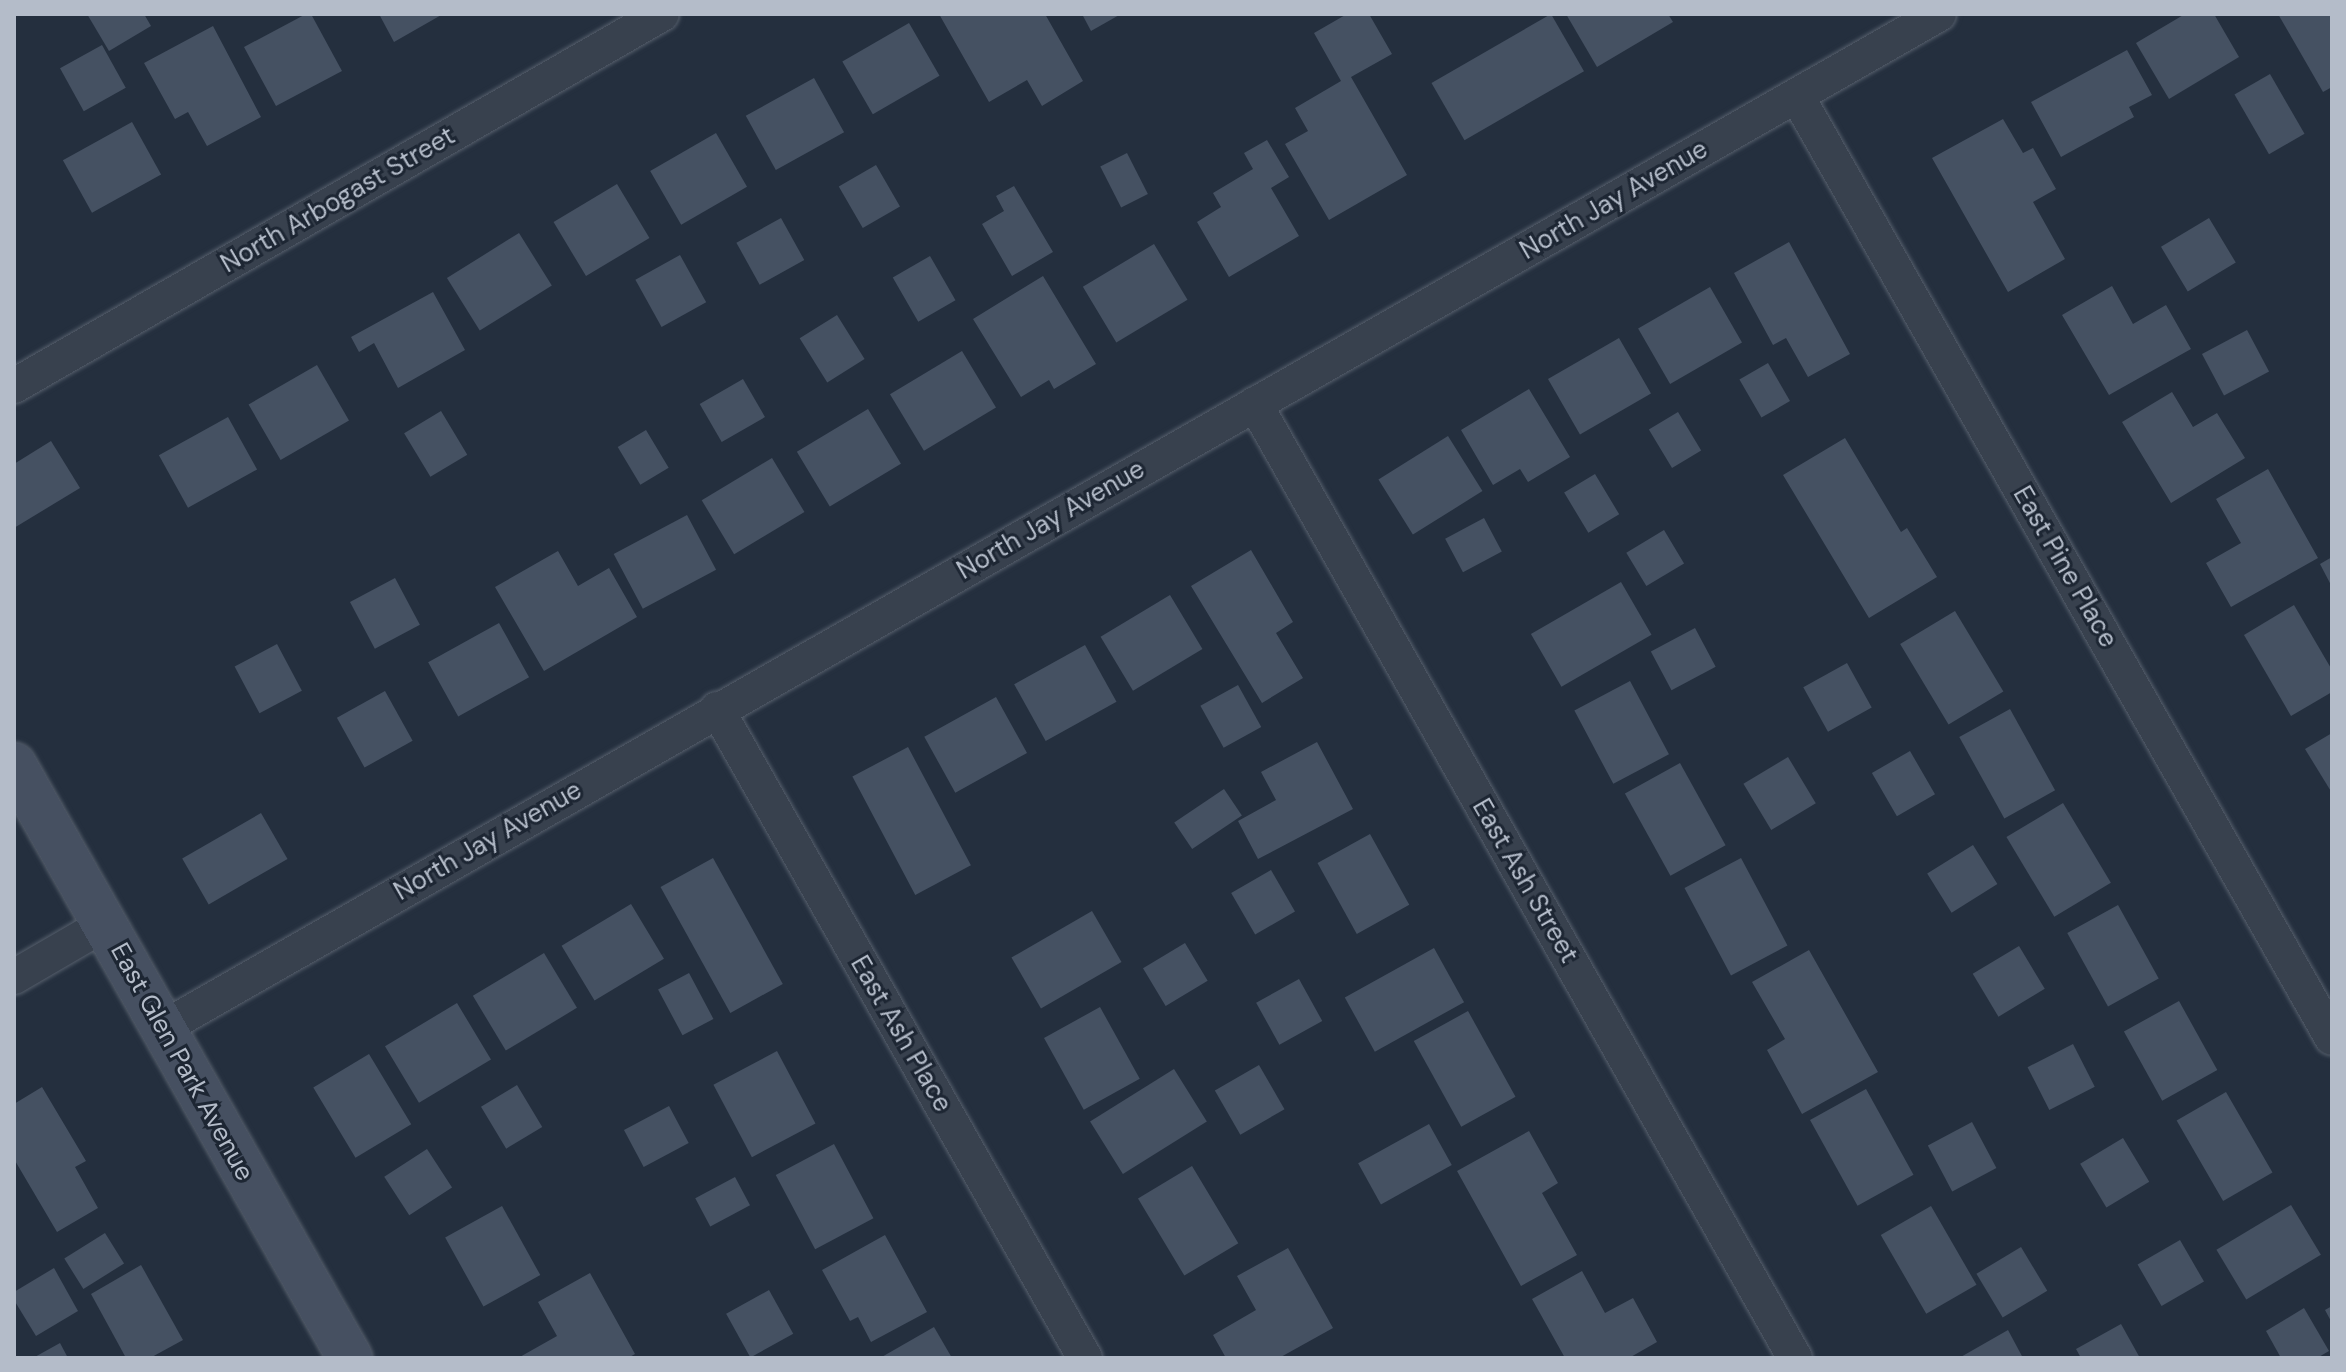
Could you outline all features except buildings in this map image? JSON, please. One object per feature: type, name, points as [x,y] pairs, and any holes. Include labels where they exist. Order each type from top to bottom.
[{"type":"main road","name":"East Glen Park Avenue","points":[[14,765],[350,1358]]},
{"type":"street","name":"North Arbogast Street","points":[[14,386],[662,14]]},
{"type":"street","name":"North Jay Avenue","points":[[163,1028],[1939,14]]},
{"type":"street","name":"East Pine Place","points":[[1797,96],[2332,1038]]},
{"type":"street","name":"East Ash Street","points":[[1255,404],[1795,1358]]},
{"type":"street","name":"East Ash Place","points":[[717,709],[1085,1358]]},
{"type":"street","points":[[14,977],[105,924]]}]
